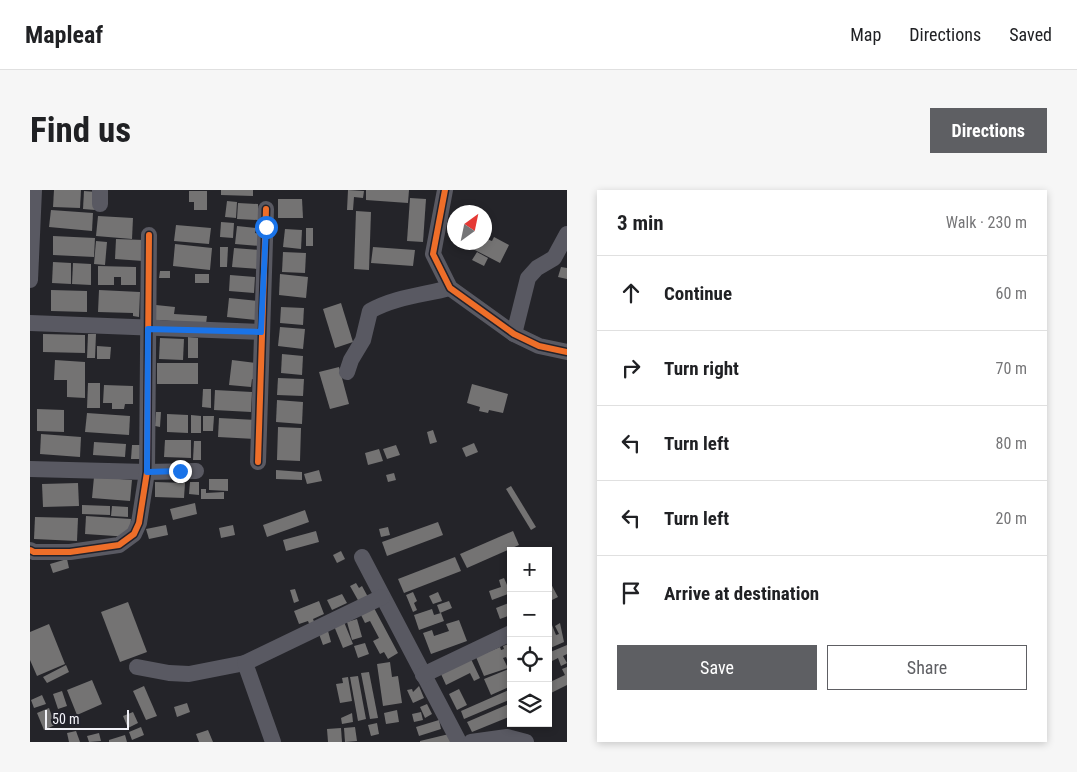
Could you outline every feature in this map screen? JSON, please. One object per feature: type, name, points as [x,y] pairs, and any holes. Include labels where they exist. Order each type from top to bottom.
[{"type":"street","points":[[30,280],[34,190]]},
{"type":"street","points":[[445,190],[433,254],[450,288],[514,334],[539,346],[567,352]]},
{"type":"street","points":[[258,462],[266,209]]},
{"type":"street","points":[[514,334],[528,278],[537,268],[560,257],[567,234]]},
{"type":"street","points":[[30,550],[34,552],[70,552],[119,545],[128,541],[134,534],[139,522],[147,472],[149,235]]},
{"type":"street","points":[[347,372],[351,360],[363,340],[370,311],[381,305],[407,297],[450,288]]},
{"type":"street","points":[[30,323],[261,332]]},
{"type":"street","points":[[30,469],[147,472],[196,470]]},
{"type":"street","points":[[362,557],[459,742]]},
{"type":"street","points":[[137,667],[169,673],[189,674],[245,664],[382,597]]},
{"type":"street","points":[[423,675],[507,635]]},
{"type":"street","points":[[245,664],[273,742]]},
{"type":"street","points":[[471,742],[507,736],[526,742]]},
{"type":"building","points":[[54,190],[81,190],[80,208],[53,207]]},
{"type":"building","points":[[221,190],[253,190],[253,196],[221,195]]},
{"type":"building","points":[[348,190],[364,191],[363,198],[354,197],[353,210],[347,210]]},
{"type":"building","points":[[366,190],[409,190],[408,203],[366,200]]},
{"type":"building","points":[[84,191],[96,192],[95,210],[83,209]]},
{"type":"building","points":[[189,191],[207,191],[207,210],[194,210],[194,202],[189,202]]},
{"type":"building","points":[[410,198],[426,199],[423,242],[407,241]]},
{"type":"building","points":[[278,199],[302,199],[303,218],[278,218]]},
{"type":"building","points":[[227,201],[237,202],[236,218],[225,217]]},
{"type":"building","points":[[238,203],[258,204],[258,220],[237,219]]},
{"type":"building","points":[[51,210],[93,213],[92,231],[49,227]]},
{"type":"building","points":[[356,211],[371,212],[369,270],[354,269]]},
{"type":"building","points":[[98,216],[133,218],[132,239],[96,236]]},
{"type":"building","points":[[221,222],[234,223],[233,238],[220,237]]},
{"type":"building","points":[[176,225],[211,228],[209,244],[174,241]]},
{"type":"building","points":[[237,226],[256,228],[255,233],[261,234],[260,246],[235,244]]},
{"type":"building","points":[[306,228],[313,228],[313,246],[306,246]]},
{"type":"building","points":[[285,229],[302,230],[301,249],[283,247]]},
{"type":"building","points":[[53,236],[95,238],[94,257],[53,255]]},
{"type":"building","points":[[494,237],[509,245],[500,263],[475,250],[492,250]]},
{"type":"building","points":[[116,239],[144,240],[143,261],[115,259]]},
{"type":"building","points":[[96,241],[107,242],[105,265],[94,264]]},
{"type":"building","points":[[175,244],[212,248],[210,270],[173,266]]},
{"type":"building","points":[[220,247],[228,247],[227,267],[220,267]]},
{"type":"building","points":[[373,247],[415,250],[413,266],[371,263]]},
{"type":"building","points":[[234,248],[259,250],[258,269],[232,267]]},
{"type":"building","points":[[283,252],[306,253],[305,273],[282,272]]},
{"type":"building","points":[[477,252],[488,258],[484,266],[472,260]]},
{"type":"building","points":[[53,262],[71,263],[71,284],[52,283]]},
{"type":"building","points":[[73,263],[91,264],[91,285],[72,284]]},
{"type":"building","points":[[98,266],[136,267],[136,285],[121,285],[121,277],[114,277],[114,285],[98,285]]},
{"type":"building","points":[[561,267],[567,268],[567,279],[558,277]]},
{"type":"building","points":[[160,271],[170,271],[170,278],[159,278]]},
{"type":"building","points":[[195,274],[209,274],[209,283],[195,283]]},
{"type":"building","points":[[280,274],[308,277],[306,298],[279,295]]},
{"type":"building","points":[[230,275],[255,277],[254,293],[229,291]]},
{"type":"building","points":[[51,290],[87,291],[87,312],[51,311]]},
{"type":"building","points":[[99,290],[140,292],[139,317],[133,316],[133,313],[98,312]]},
{"type":"building","points":[[229,298],[258,301],[256,320],[227,317]]},
{"type":"building","points":[[341,303],[353,342],[335,348],[323,309]]},
{"type":"building","points":[[156,305],[175,307],[174,314],[207,316],[206,324],[160,320],[160,325],[154,325]]},
{"type":"building","points":[[281,307],[304,308],[303,325],[280,323]]},
{"type":"building","points":[[280,327],[305,329],[303,349],[278,346]]},
{"type":"building","points":[[43,334],[85,335],[85,353],[43,352]]},
{"type":"building","points":[[88,334],[96,334],[95,358],[87,358]]},
{"type":"building","points":[[188,337],[198,338],[198,358],[188,358]]},
{"type":"building","points":[[160,338],[184,339],[183,360],[159,359]]},
{"type":"building","points":[[97,346],[111,347],[110,359],[97,359]]},
{"type":"building","points":[[282,354],[303,356],[302,375],[281,373]]},
{"type":"building","points":[[55,360],[85,362],[85,398],[67,397],[67,380],[54,380]]},
{"type":"building","points":[[232,360],[257,363],[255,380],[252,379],[251,387],[229,385]]},
{"type":"building","points":[[157,363],[198,363],[198,384],[157,384]]},
{"type":"building","points":[[339,367],[349,404],[330,409],[319,372]]},
{"type":"building","points":[[278,378],[304,379],[303,396],[277,395]]},
{"type":"building","points":[[88,383],[100,383],[100,408],[87,408]]},
{"type":"building","points":[[472,384],[508,394],[503,413],[489,410],[488,413],[479,411],[480,407],[467,403]]},
{"type":"building","points":[[104,385],[133,386],[133,404],[125,404],[124,409],[112,409],[112,403],[103,403]]},
{"type":"building","points":[[203,389],[211,389],[211,408],[202,407]]},
{"type":"building","points":[[215,390],[252,392],[251,412],[214,410]]},
{"type":"building","points":[[277,400],[303,402],[302,424],[276,422]]},
{"type":"building","points":[[37,409],[64,410],[64,432],[37,431]]},
{"type":"building","points":[[156,412],[161,412],[160,427],[155,426]]},
{"type":"building","points":[[87,413],[130,416],[129,435],[85,432]]},
{"type":"building","points":[[167,414],[188,415],[188,433],[167,432]]},
{"type":"building","points":[[191,415],[201,416],[201,433],[191,433]]},
{"type":"building","points":[[203,416],[214,416],[213,431],[203,431]]},
{"type":"building","points":[[219,418],[256,420],[255,439],[218,437]]},
{"type":"building","points":[[278,427],[301,428],[300,461],[277,460]]},
{"type":"building","points":[[433,430],[437,442],[430,444],[427,432]]},
{"type":"building","points":[[41,434],[81,437],[80,457],[40,454]]},
{"type":"building","points":[[165,440],[191,440],[191,458],[164,457]]},
{"type":"building","points":[[194,441],[201,441],[201,460],[193,460]]},
{"type":"building","points":[[94,442],[126,444],[125,457],[93,455]]},
{"type":"building","points":[[474,443],[478,452],[466,457],[462,448]]},
{"type":"building","points":[[132,445],[141,445],[140,459],[131,459]]},
{"type":"building","points":[[396,445],[400,455],[387,459],[383,449]]},
{"type":"building","points":[[379,449],[383,461],[368,465],[365,453]]},
{"type":"building","points":[[276,470],[302,472],[302,480],[276,479]]},
{"type":"building","points":[[319,470],[322,481],[307,484],[304,474]]},
{"type":"building","points":[[394,473],[396,480],[388,482],[386,475]]},
{"type":"building","points":[[94,477],[132,480],[130,501],[92,498]]},
{"type":"building","points":[[209,479],[228,479],[228,491],[209,490]]},
{"type":"building","points":[[155,482],[185,483],[184,498],[155,497]]},
{"type":"building","points":[[190,482],[199,482],[199,495],[189,494]]},
{"type":"building","points":[[78,483],[79,506],[43,507],[42,484]]},
{"type":"building","points":[[511,486],[536,527],[531,530],[506,489]]},
{"type":"building","points":[[201,489],[206,489],[206,493],[224,492],[224,499],[201,499]]},
{"type":"building","points":[[195,503],[197,514],[173,520],[170,509]]},
{"type":"building","points":[[82,505],[110,506],[110,515],[82,514]]},
{"type":"building","points":[[112,506],[128,507],[128,517],[111,516]]},
{"type":"building","points":[[305,510],[309,522],[267,537],[263,525]]},
{"type":"building","points":[[86,516],[131,519],[130,537],[85,534]]},
{"type":"building","points":[[35,517],[78,518],[77,541],[34,539]]},
{"type":"building","points":[[438,522],[443,535],[387,556],[382,542]]},
{"type":"building","points":[[166,525],[168,535],[149,539],[146,529]]},
{"type":"building","points":[[233,525],[235,535],[221,538],[219,528]]},
{"type":"building","points":[[388,527],[390,535],[381,537],[379,529]]},
{"type":"building","points":[[316,531],[319,542],[286,551],[283,540]]},
{"type":"building","points":[[513,531],[519,545],[507,547],[507,550],[467,568],[460,554]]},
{"type":"building","points":[[341,551],[345,559],[337,563],[333,555]]},
{"type":"building","points":[[455,557],[461,571],[404,593],[398,579]]},
{"type":"building","points":[[67,559],[69,568],[53,573],[50,564]]},
{"type":"building","points":[[504,578],[507,585],[507,594],[492,600],[489,591],[501,587],[499,580]]},
{"type":"building","points":[[356,583],[359,588],[362,586],[368,597],[359,602],[350,586]]},
{"type":"building","points":[[552,586],[558,597],[552,600]]},
{"type":"building","points":[[295,589],[299,601],[294,603],[290,590]]},
{"type":"building","points":[[413,592],[417,601],[414,603],[417,610],[413,612],[406,595]]},
{"type":"building","points":[[438,592],[442,601],[433,604],[429,596]]},
{"type":"building","points":[[342,594],[347,603],[332,610],[327,600]]},
{"type":"building","points":[[319,601],[324,614],[313,619],[315,624],[310,626],[308,621],[299,624],[294,611]]},
{"type":"building","points":[[449,601],[452,608],[440,613],[437,605]]},
{"type":"building","points":[[128,602],[147,652],[120,662],[101,612]]},
{"type":"building","points":[[507,604],[507,616],[500,619],[496,608]]},
{"type":"building","points":[[374,608],[398,653],[388,659],[384,652],[380,654],[373,641],[379,638],[370,621],[365,623],[361,615]]},
{"type":"building","points":[[432,609],[434,615],[441,613],[444,621],[419,630],[414,615]]},
{"type":"building","points":[[357,619],[362,637],[352,640],[347,622]]},
{"type":"building","points":[[459,620],[467,641],[431,654],[423,633],[432,630],[434,636],[449,631],[446,624]]},
{"type":"building","points":[[344,622],[353,644],[343,648],[334,626]]},
{"type":"building","points":[[560,623],[564,642],[552,647],[552,625],[556,635],[559,634],[555,626]]},
{"type":"building","points":[[49,624],[65,664],[37,676],[30,660],[30,632]]},
{"type":"building","points":[[328,631],[331,642],[323,645],[319,634]]},
{"type":"building","points":[[365,643],[369,654],[358,658],[354,646]]},
{"type":"building","points":[[507,644],[507,659],[506,657],[503,658],[507,668],[484,676],[476,657],[500,647],[501,650],[504,649],[503,646]]},
{"type":"building","points":[[567,645],[567,654],[563,656],[567,663],[561,666],[558,658],[552,661],[552,651]]},
{"type":"building","points":[[471,659],[480,678],[474,681],[470,673],[446,685],[441,674]]},
{"type":"building","points":[[390,662],[392,677],[398,676],[402,703],[383,706],[377,664]]},
{"type":"building","points":[[66,665],[69,672],[47,683],[43,677]]},
{"type":"building","points":[[567,667],[567,685],[552,692],[552,681],[565,675],[562,669]]},
{"type":"building","points":[[507,670],[507,688],[491,695],[484,679]]},
{"type":"building","points":[[369,672],[378,718],[370,719],[361,673]]},
{"type":"building","points":[[358,676],[366,719],[358,721],[350,677]]},
{"type":"building","points":[[348,677],[352,701],[340,703],[336,684],[343,683],[342,678]]},
{"type":"building","points":[[92,680],[102,704],[77,715],[67,690]]},
{"type":"building","points":[[144,686],[157,716],[146,720],[133,691]]},
{"type":"building","points":[[419,686],[424,698],[413,703],[407,690],[412,689],[413,692]]},
{"type":"building","points":[[459,689],[467,705],[457,710],[449,694]]},
{"type":"building","points":[[62,691],[67,706],[58,709],[53,694]]},
{"type":"building","points":[[507,691],[507,701],[464,719],[461,711]]},
{"type":"building","points":[[42,695],[46,704],[34,708],[31,700]]},
{"type":"building","points":[[187,703],[190,712],[177,717],[174,707]]},
{"type":"building","points":[[427,704],[432,714],[425,718],[420,707]]},
{"type":"building","points":[[507,705],[507,718],[472,732],[467,722]]},
{"type":"building","points":[[49,708],[55,725],[44,730],[37,713]]},
{"type":"building","points":[[397,710],[399,722],[386,724],[384,713]]},
{"type":"building","points":[[133,712],[138,723],[128,728],[123,716]]},
{"type":"building","points":[[421,712],[423,720],[414,722],[412,714]]},
{"type":"building","points":[[352,713],[353,722],[342,724],[341,718]]},
{"type":"building","points":[[439,720],[441,729],[419,736],[416,727]]},
{"type":"building","points":[[377,723],[379,734],[371,736],[368,725]]},
{"type":"building","points":[[141,727],[144,735],[132,740],[129,732]]},
{"type":"building","points":[[355,727],[357,741],[345,742],[344,728]]},
{"type":"building","points":[[341,728],[342,742],[328,742],[327,729]]},
{"type":"building","points":[[208,730],[213,742],[199,742],[196,734]]},
{"type":"building","points":[[76,731],[80,742],[69,742],[67,733]]},
{"type":"building","points":[[99,733],[101,741],[89,742],[87,736]]},
{"type":"building","points":[[449,734],[451,742],[420,742],[420,741]]},
{"type":"building","points":[[125,735],[127,742],[109,742],[109,740]]},
{"type":"cycle path","points":[[445,190],[433,254],[450,288],[514,334],[539,346],[567,352]]},
{"type":"cycle path","points":[[258,462],[266,209]]},
{"type":"cycle path","points":[[30,550],[34,552],[70,552],[119,545],[134,534],[139,523],[147,472],[149,235]]},
{"type":"route","points":[[180,471],[147,472],[148,329],[261,332],[266,227]]}]
